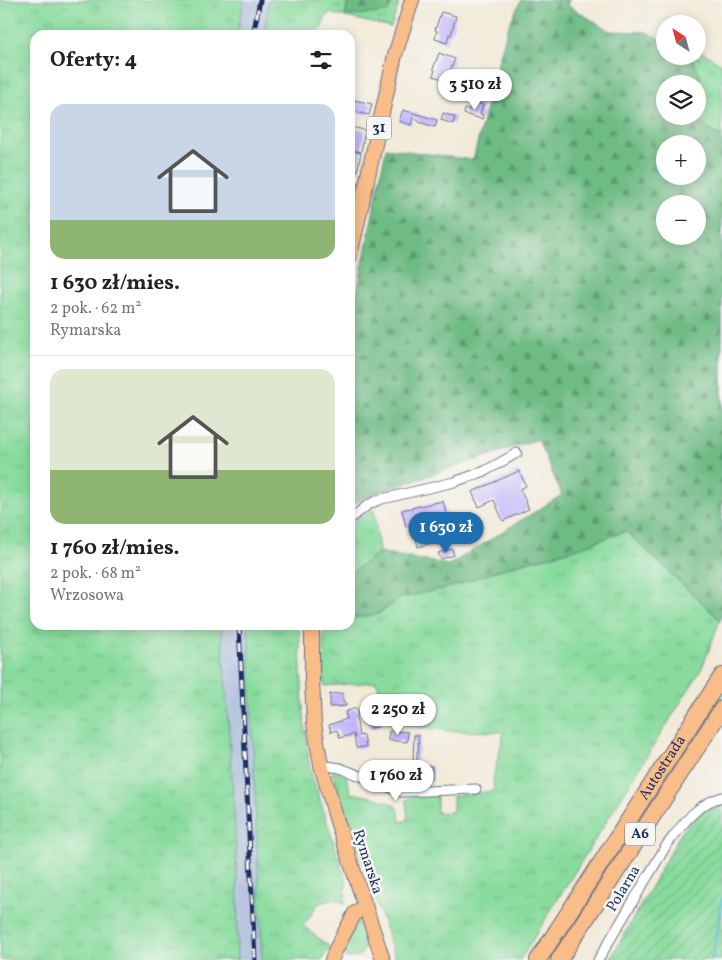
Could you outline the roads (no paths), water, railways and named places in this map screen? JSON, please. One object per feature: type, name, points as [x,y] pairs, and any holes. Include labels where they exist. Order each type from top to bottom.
[{"type":"highway","name":"Autostrada","points":[[538,960],[722,676]]},
{"type":"highway","name":"Autostrada","points":[[559,960],[722,709]]},
{"type":"main road","name":"31","points":[[355,234],[396,55],[412,0]]},
{"type":"main road","name":"Rymarska","points":[[312,630],[312,680],[316,743],[337,821],[383,960]]},
{"type":"main road","points":[[332,960],[355,913],[365,906]]},
{"type":"street","points":[[355,515],[378,500],[454,482],[485,471],[517,452]]},
{"type":"street","points":[[321,765],[340,768],[402,792],[476,789]]},
{"type":"street","name":"Polarna","points":[[598,960],[657,861],[685,820],[703,805],[722,796]]},
{"type":"waterway","points":[[712,960],[722,899]]},
{"type":"railway","points":[[254,30],[260,0]]},
{"type":"railway","points":[[239,630],[255,960]]}]
